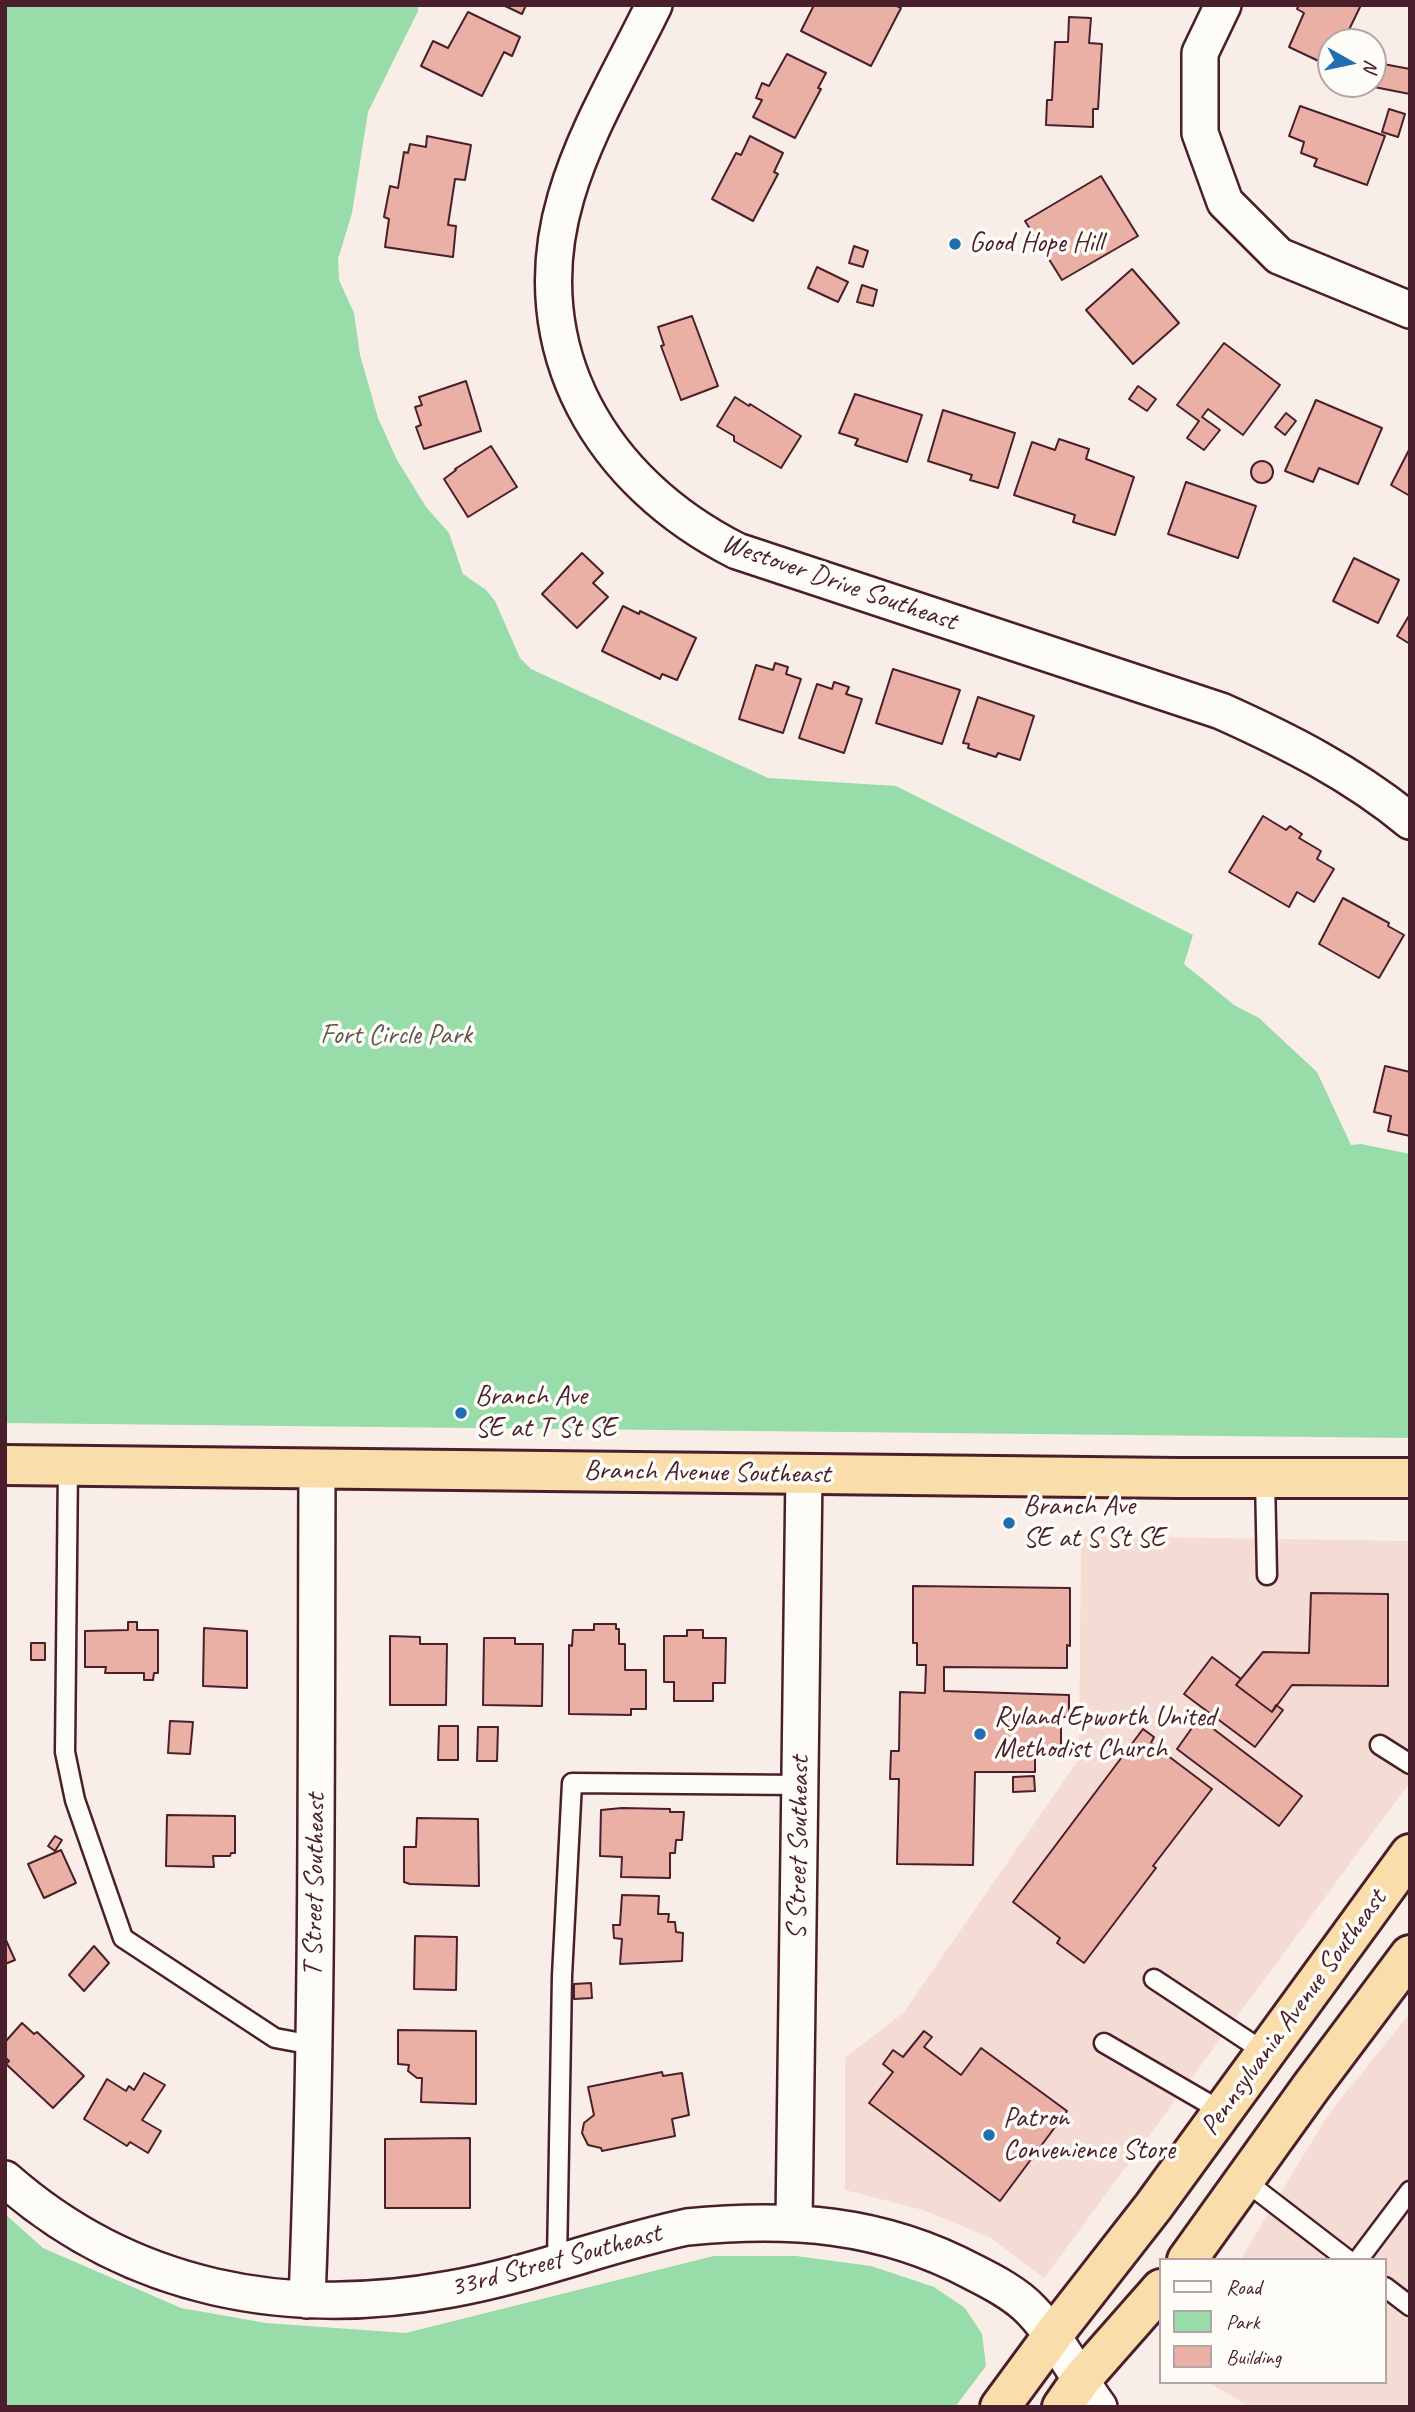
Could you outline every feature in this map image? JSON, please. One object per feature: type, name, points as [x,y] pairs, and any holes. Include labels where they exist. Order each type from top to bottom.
[{"type":"highway","name":"Branch Avenue Southeast","points":[[5,1465],[1410,1478]]},
{"type":"highway","name":"Pennsylvania Avenue Southeast","points":[[1000,2407],[1053,2334],[1153,2207],[1410,1854]]},
{"type":"highway","name":"Pennsylvania Avenue Southeast","points":[[1188,2258],[1410,1955]]},
{"type":"highway","points":[[1080,2398],[1160,2290]]},
{"type":"street","name":"Westover Drive Southeast","points":[[654,5],[579,157],[561,220],[554,285],[563,350],[579,397],[608,446],[645,489],[688,524],[737,551],[1221,711],[1326,763],[1410,821]]},
{"type":"street","points":[[1223,5],[1200,53],[1200,133],[1225,202],[1279,256],[1410,310]]},
{"type":"street","name":"T Street Southeast","points":[[307,2300],[313,2045],[317,1469]]},
{"type":"street","name":"S Street Southeast","points":[[794,2222],[804,1474]]},
{"type":"street","name":"33rd Street Southeast","points":[[5,2179],[71,2229],[173,2277],[228,2291],[307,2300],[371,2299],[452,2289],[687,2227],[794,2222],[863,2232],[941,2256],[977,2274],[1029,2308],[1053,2334],[1080,2398]]},
{"type":"lane","points":[[68,1465],[65,1752],[75,1800],[123,1938],[275,2038],[313,2045]]},
{"type":"lane","points":[[1265,1478],[1267,1575]]},
{"type":"lane","points":[[1380,1745],[1410,1764]]},
{"type":"lane","points":[[557,2262],[562,1976],[572,1783],[800,1785]]},
{"type":"lane","points":[[1154,1979],[1266,2053]]},
{"type":"lane","points":[[1104,2043],[1223,2112]]},
{"type":"lane","points":[[1244,2180],[1345,2258]]},
{"type":"lane","points":[[1360,2258],[1410,2191]]},
{"type":"lane","points":[[1387,2289],[1410,2306]]},
{"type":"shaded area","points":[[1081,1536],[1410,1541],[1410,1782],[1044,2278],[991,2238],[923,2210],[845,2190],[845,2058],[904,2012],[1079,1759]]},
{"type":"shaded area","points":[[1410,2013],[1410,2407],[1250,2407],[1211,2384],[1387,2384],[1387,2258],[1241,2258],[1328,2115]]},
{"type":"green space","name":"Fort Circle Park","points":[[5,5],[418,5],[418,11],[368,112],[352,213],[338,259],[339,280],[354,313],[360,355],[378,418],[397,460],[426,507],[449,533],[463,574],[486,590],[495,601],[520,658],[531,669],[768,778],[896,786],[1193,935],[1184,964],[1234,1005],[1259,1018],[1317,1072],[1351,1145],[1361,1144],[1410,1154],[1410,1438],[5,1423]]},
{"type":"green space","points":[[5,2214],[43,2248],[181,2308],[266,2323],[406,2333],[714,2256],[796,2256],[871,2266],[934,2287],[965,2308],[982,2334],[986,2366],[955,2407],[5,2407]]},
{"type":"building","points":[[503,5],[526,5],[522,14]]},
{"type":"building","points":[[814,5],[895,5],[901,8],[871,66],[801,31]]},
{"type":"building","points":[[1299,5],[1361,5],[1350,28],[1317,28],[1317,60],[1289,47],[1304,13],[1297,9]]},
{"type":"building","points":[[468,12],[520,37],[512,56],[504,52],[482,96],[421,66],[433,41],[448,48]]},
{"type":"building","points":[[1069,17],[1091,18],[1089,43],[1102,44],[1098,109],[1093,109],[1093,127],[1046,125],[1047,100],[1052,100],[1055,42],[1068,42]]},
{"type":"building","points":[[787,54],[826,73],[818,88],[821,89],[795,138],[753,117],[762,100],[756,98],[762,83],[769,86]]},
{"type":"building","points":[[1387,65],[1410,69],[1410,94],[1387,90]]},
{"type":"building","points":[[1300,106],[1385,136],[1367,185],[1314,166],[1317,159],[1301,153],[1304,142],[1289,136]]},
{"type":"building","points":[[1389,109],[1405,114],[1398,137],[1382,132]]},
{"type":"building","points":[[427,136],[471,145],[465,180],[455,179],[448,225],[456,226],[453,257],[385,247],[389,219],[384,217],[390,186],[398,188],[404,152],[408,153],[410,144],[426,147]]},
{"type":"building","points":[[750,136],[783,153],[774,172],[778,174],[753,221],[712,199],[736,153],[741,155]]},
{"type":"building","points":[[1101,176],[1138,236],[1062,280],[1025,221]]},
{"type":"building","points":[[854,246],[868,251],[863,267],[849,263]]},
{"type":"building","points":[[817,267],[848,282],[838,302],[808,288]]},
{"type":"building","points":[[1132,269],[1179,323],[1133,364],[1086,310]]},
{"type":"building","points":[[862,285],[877,290],[873,306],[857,302]]},
{"type":"building","points":[[692,316],[718,386],[681,400],[661,346],[664,345],[658,327]]},
{"type":"building","points":[[1224,343],[1280,385],[1243,435],[1208,409],[1202,417],[1220,430],[1204,450],[1187,438],[1199,421],[1177,405]]},
{"type":"building","points":[[466,381],[481,431],[424,449],[416,427],[421,425],[415,407],[422,405],[419,397]]},
{"type":"building","points":[[1138,386],[1156,399],[1147,411],[1129,399]]},
{"type":"building","points":[[855,394],[922,415],[907,462],[855,445],[858,439],[839,433]]},
{"type":"building","points":[[735,397],[801,436],[781,468],[734,441],[734,436],[717,426]]},
{"type":"building","points":[[1316,400],[1382,428],[1358,484],[1319,468],[1313,482],[1285,471]]},
{"type":"building","points":[[943,410],[1015,433],[998,488],[970,480],[972,475],[928,461]]},
{"type":"building","points":[[1286,413],[1296,421],[1285,435],[1275,427]]},
{"type":"building","points":[[1059,439],[1089,449],[1086,459],[1134,477],[1115,535],[1073,522],[1075,515],[1014,495],[1032,442],[1055,450]]},
{"type":"building","points":[[491,446],[517,487],[468,517],[444,479]]},
{"type":"building","points":[[1410,448],[1410,496],[1391,485]]},
{"type":"building","points":[[1262,461],[1270,464],[1273,472],[1270,480],[1262,483],[1254,480],[1251,472],[1254,464]]},
{"type":"building","points":[[1186,482],[1256,506],[1238,558],[1168,534]]},
{"type":"building","points":[[582,553],[603,573],[593,583],[608,597],[577,628],[542,594]]},
{"type":"building","points":[[1354,558],[1399,580],[1378,623],[1333,601]]},
{"type":"building","points":[[623,606],[639,614],[640,611],[696,638],[677,680],[662,674],[660,679],[602,651]]},
{"type":"building","points":[[1410,614],[1410,644],[1397,636]]},
{"type":"building","points":[[775,663],[788,667],[786,674],[801,679],[783,733],[739,719],[756,665],[773,670]]},
{"type":"building","points":[[893,669],[960,690],[942,744],[876,723]]},
{"type":"building","points":[[834,682],[849,687],[846,694],[862,699],[844,753],[799,738],[817,684],[832,689]]},
{"type":"building","points":[[978,697],[1034,716],[1020,760],[998,753],[996,757],[968,748],[969,744],[963,743]]},
{"type":"building","points":[[1263,816],[1286,830],[1290,826],[1302,834],[1299,838],[1321,851],[1317,859],[1334,869],[1314,902],[1297,892],[1289,907],[1229,872]]},
{"type":"building","points":[[1343,898],[1389,923],[1388,926],[1404,935],[1379,978],[1319,944]]},
{"type":"building","points":[[1385,1066],[1410,1072],[1410,1136],[1388,1131],[1391,1116],[1374,1112]]},
{"type":"building","name":"Ryland Epworth United Methodist Church","points":[[913,1586],[1070,1588],[1070,1646],[1067,1645],[1067,1668],[944,1667],[944,1691],[1069,1695],[1069,1717],[1061,1717],[1061,1755],[1035,1756],[1035,1772],[975,1772],[973,1865],[897,1864],[899,1779],[890,1779],[891,1751],[899,1751],[900,1692],[925,1693],[926,1665],[917,1665],[917,1643],[913,1643]]},
{"type":"building","points":[[1311,1593],[1388,1594],[1388,1686],[1292,1685],[1272,1712],[1236,1685],[1263,1652],[1309,1653]]},
{"type":"building","points":[[128,1622],[137,1622],[137,1630],[158,1630],[158,1673],[154,1673],[153,1680],[144,1680],[144,1673],[105,1673],[106,1667],[85,1667],[85,1631],[128,1630]]},
{"type":"building","points":[[594,1624],[616,1624],[616,1629],[619,1629],[619,1644],[625,1644],[625,1670],[646,1670],[646,1709],[631,1709],[631,1715],[569,1714],[569,1645],[572,1646],[573,1630],[594,1630]]},
{"type":"building","points":[[204,1628],[247,1631],[247,1688],[203,1686]]},
{"type":"building","points":[[687,1630],[703,1630],[703,1638],[726,1638],[725,1683],[713,1683],[713,1701],[674,1701],[674,1682],[664,1682],[664,1636],[687,1636]]},
{"type":"building","points":[[390,1636],[420,1637],[420,1644],[447,1644],[446,1705],[390,1705]]},
{"type":"building","points":[[484,1638],[515,1638],[515,1644],[543,1644],[542,1706],[483,1705]]},
{"type":"building","points":[[31,1643],[45,1643],[45,1660],[31,1660]]},
{"type":"building","points":[[1212,1657],[1241,1679],[1236,1685],[1272,1712],[1276,1705],[1283,1710],[1255,1747],[1184,1694]]},
{"type":"building","points":[[1199,1718],[1302,1796],[1279,1826],[1177,1749]]},
{"type":"building","points":[[170,1721],[193,1722],[190,1754],[168,1753]]},
{"type":"building","points":[[439,1726],[458,1726],[458,1760],[438,1760]]},
{"type":"building","points":[[478,1727],[498,1727],[497,1761],[477,1761]]},
{"type":"building","points":[[1143,1729],[1154,1737],[1151,1743],[1212,1789],[1084,1963],[1057,1943],[1060,1938],[1013,1902]]},
{"type":"building","points":[[1034,1776],[1035,1791],[1013,1792],[1013,1777]]},
{"type":"building","points":[[622,1808],[684,1812],[682,1840],[676,1840],[675,1853],[670,1853],[670,1878],[621,1877],[622,1857],[600,1856],[601,1810]]},
{"type":"building","points":[[167,1815],[235,1816],[235,1853],[230,1856],[213,1856],[214,1867],[166,1866]]},
{"type":"building","points":[[417,1818],[478,1819],[479,1886],[404,1882],[404,1847],[416,1847]]},
{"type":"building","points":[[55,1836],[62,1840],[55,1851],[48,1846]]},
{"type":"building","points":[[61,1850],[76,1883],[44,1898],[28,1864]]},
{"type":"building","points":[[622,1895],[659,1896],[658,1914],[669,1914],[668,1922],[675,1922],[676,1932],[683,1933],[682,1961],[620,1964],[622,1939],[614,1938],[613,1925],[620,1925]]},
{"type":"building","points":[[415,1936],[457,1937],[456,1990],[414,1989]]},
{"type":"building","points":[[5,1938],[15,1960],[5,1964]]},
{"type":"building","points":[[94,1946],[109,1963],[84,1991],[69,1975]]},
{"type":"building","points":[[591,1983],[592,1998],[574,1999],[574,1984]]},
{"type":"building","points":[[22,2023],[34,2034],[37,2032],[84,2076],[53,2108],[6,2064],[9,2061],[5,2057],[5,2042]]},
{"type":"building","points":[[398,2030],[476,2031],[476,2104],[421,2102],[422,2078],[417,2078],[408,2071],[409,2065],[398,2064]]},
{"type":"building","points":[[924,2031],[932,2037],[924,2047],[961,2075],[981,2048],[1067,2111],[1000,2201],[869,2103],[893,2072],[883,2064],[893,2050],[903,2057]]},
{"type":"building","points":[[662,2072],[663,2076],[682,2073],[689,2115],[672,2119],[675,2136],[602,2151],[601,2148],[588,2145],[582,2133],[584,2123],[594,2115],[588,2087]]},
{"type":"building","points":[[144,2073],[165,2085],[142,2120],[161,2131],[148,2153],[130,2142],[127,2146],[84,2119],[107,2079],[126,2091],[129,2086],[134,2090]]},
{"type":"building","points":[[470,2138],[470,2208],[385,2208],[385,2139]]},
{"type":"place","name":"Good Hope Hill","points":[[955,244]]},
{"type":"place","name":"Branch Ave SE at T St SE","points":[[461,1413]]},
{"type":"place","name":"Branch Ave SE at S St SE","points":[[1009,1523]]},
{"type":"place","name":"Ryland Epworth United Methodist Church","points":[[980,1734]]},
{"type":"place","name":"Patron Convenience Store","points":[[989,2135]]}]
